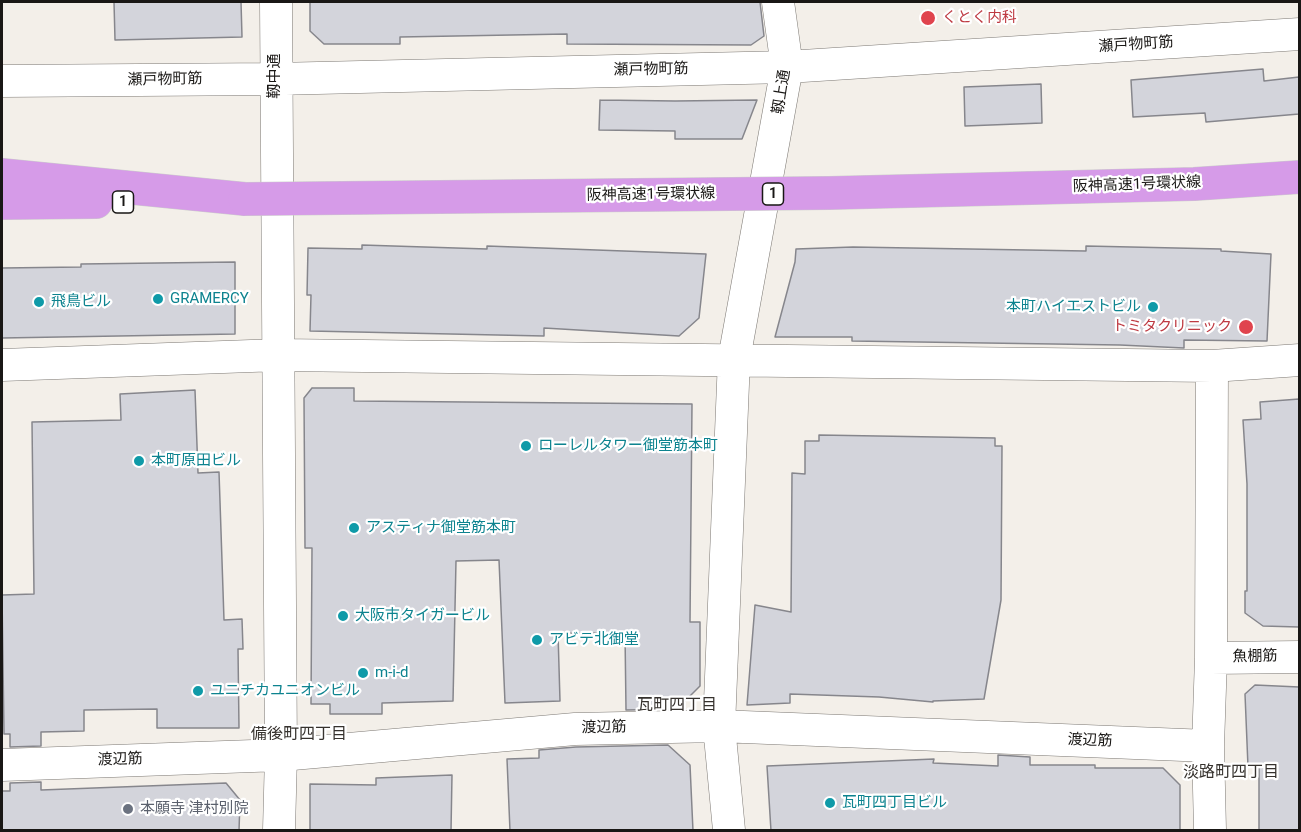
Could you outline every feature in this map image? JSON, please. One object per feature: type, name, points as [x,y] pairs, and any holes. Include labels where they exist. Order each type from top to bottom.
[{"type":"highway","points":[[2,175],[245,199]]},
{"type":"highway","name":"阪神高速1号環状線","points":[[2,203],[829,193],[1194,184],[1299,177]]},
{"type":"highway","name":"1","points":[[2,220],[149,202]]},
{"type":"street","name":"靱中通","points":[[276,2],[281,755],[279,831]]},
{"type":"street","name":"靱上通","points":[[729,831],[719,726],[734,359],[788,67],[778,2]]},
{"type":"street","name":"瀬戸物町筋","points":[[2,81],[275,79],[788,67],[1299,34]]},
{"type":"street","points":[[2,365],[279,355],[1212,366],[1299,360]]},
{"type":"street","points":[[1210,831],[1208,746],[1211,658],[1212,366]]},
{"type":"street","name":"魚棚筋","points":[[1211,658],[1299,657]]},
{"type":"street","name":"渡辺筋","points":[[2,765],[281,755],[575,729],[719,726],[1208,746]]},
{"type":"building","points":[[114,2],[241,2],[242,37],[115,40]]},
{"type":"building","points":[[310,2],[760,2],[764,36],[751,45],[567,44],[567,34],[400,37],[400,44],[324,44],[310,31]]},
{"type":"building","points":[[1263,69],[1264,81],[1299,77],[1299,114],[1206,122],[1205,113],[1133,117],[1131,80]]},
{"type":"building","points":[[1041,84],[1042,123],[965,126],[964,87]]},
{"type":"building","points":[[600,100],[757,100],[742,139],[675,139],[675,131],[599,130]]},
{"type":"building","points":[[362,245],[487,249],[487,246],[706,254],[699,318],[679,336],[544,328],[544,336],[310,331],[311,295],[307,295],[308,248],[362,249]]},
{"type":"building","points":[[1086,246],[1221,249],[1221,251],[1271,254],[1267,341],[1184,340],[1184,348],[852,341],[852,337],[775,337],[795,262],[796,249],[853,247],[1086,251]]},
{"type":"building","name":"GRAMERCY","points":[[235,262],[235,334],[2,338],[2,268],[81,267],[81,264]]},
{"type":"building","points":[[312,388],[354,388],[354,401],[692,404],[690,622],[700,622],[700,686],[677,709],[626,710],[625,633],[558,633],[560,701],[505,703],[499,560],[456,561],[453,701],[382,703],[382,714],[330,714],[330,704],[311,704],[312,548],[305,548],[304,398]]},
{"type":"building","points":[[195,390],[198,473],[219,472],[224,620],[242,619],[243,649],[238,649],[239,728],[157,728],[157,709],[84,710],[84,731],[41,732],[41,746],[10,747],[10,734],[4,734],[2,595],[34,594],[32,422],[121,420],[120,394]]},
{"type":"building","points":[[1299,399],[1299,627],[1263,626],[1245,613],[1247,484],[1243,420],[1261,419],[1260,402]]},
{"type":"building","points":[[819,435],[995,438],[995,446],[1002,446],[1001,600],[984,699],[933,702],[879,697],[790,694],[790,703],[747,705],[755,605],[791,612],[792,473],[805,474],[805,441],[819,441]]},
{"type":"building","points":[[1255,685],[1299,687],[1299,831],[1259,831],[1259,767],[1248,767],[1245,694]]},
{"type":"building","points":[[668,745],[690,765],[693,831],[510,831],[507,759],[539,758],[539,750]]},
{"type":"building","points":[[998,755],[1030,757],[1030,765],[1163,768],[1180,785],[1180,831],[771,831],[767,766],[934,759],[933,763],[998,766]]},
{"type":"building","points":[[452,775],[451,831],[310,831],[310,784],[376,785],[376,778]]},
{"type":"building","name":"本願寺 津村別院","points":[[41,782],[41,790],[226,783],[240,800],[239,831],[2,831],[2,791],[10,791],[10,783]]},
{"type":"place","name":"くとく内科","points":[[928,18]]},
{"type":"place","name":"GRAMERCY","points":[[158,299]]},
{"type":"place","name":"飛鳥ビル","points":[[39,302]]},
{"type":"place","name":"本町ハイエストビル","points":[[1153,307]]},
{"type":"place","name":"トミタクリニック","points":[[1246,327]]},
{"type":"place","name":"ローレルタワー御堂筋本町","points":[[526,446]]},
{"type":"place","name":"本町原田ビル","points":[[139,461]]},
{"type":"place","name":"アスティナ御堂筋本町","points":[[354,528]]},
{"type":"place","name":"大阪市タイガービル","points":[[343,616]]},
{"type":"place","name":"アビテ北御堂","points":[[537,640]]},
{"type":"place","name":"m-i-d","points":[[363,673]]},
{"type":"place","name":"ユニチカユニオンビル","points":[[198,691]]},
{"type":"place","name":"瓦町四丁目ビル","points":[[830,803]]},
{"type":"place","name":"本願寺 津村別院","points":[[128,809]]},
{"type":"district","name":"瓦町四丁目","points":[[677,706]]},
{"type":"district","name":"備後町四丁目","points":[[299,735]]},
{"type":"district","name":"淡路町四丁目","points":[[1231,773]]}]
